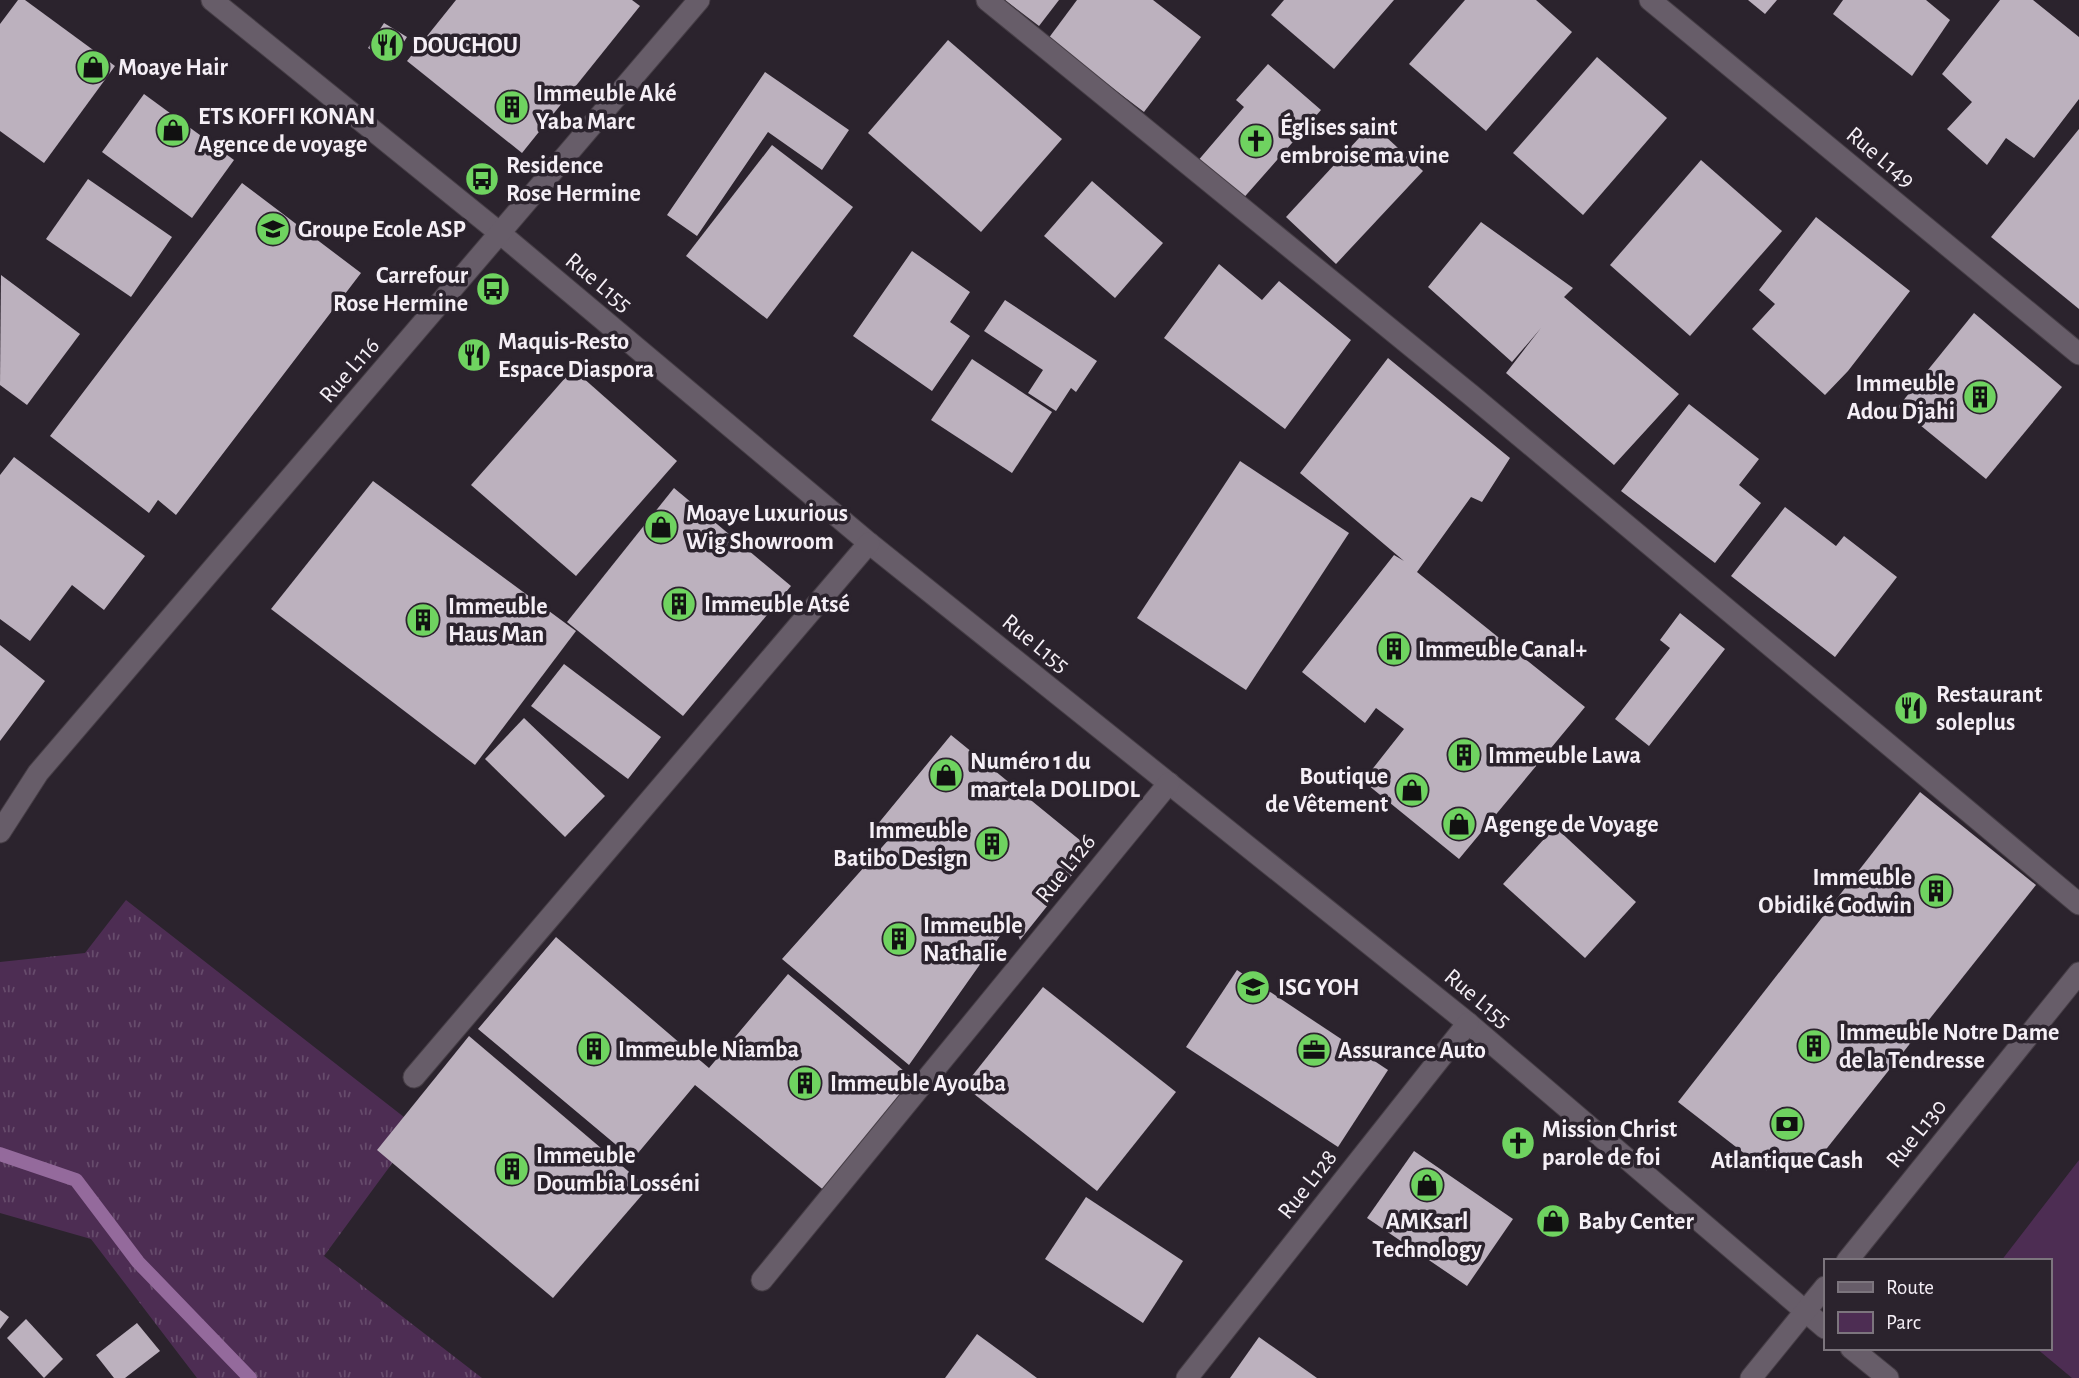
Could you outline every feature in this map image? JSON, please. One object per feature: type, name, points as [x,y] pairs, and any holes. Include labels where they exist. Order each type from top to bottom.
[{"type":"street","name":"Rue L155","points":[[212,0],[501,233],[869,543],[1468,1023],[1824,1327]]},
{"type":"street","name":"Rue L116","points":[[0,832],[38,773],[699,0]]},
{"type":"street","points":[[987,0],[1471,395],[2079,904]]},
{"type":"street","name":"Rue L149","points":[[1650,0],[2079,354]]},
{"type":"street","points":[[414,1077],[869,543]]},
{"type":"street","name":"Rue L126","points":[[762,1280],[1169,783]]},
{"type":"street","name":"Rue L130","points":[[1849,1259],[2079,973]]},
{"type":"street","name":"Rue L128","points":[[1186,1378],[1468,1023]]},
{"type":"street","points":[[1751,1378],[1824,1288]]},
{"type":"street","points":[[1853,1350],[1888,1378]]},
{"type":"green space","points":[[126,900],[418,1128],[324,1256],[482,1378],[197,1378],[91,1239],[0,1213],[0,962],[85,953]]},
{"type":"green space","points":[[2079,1160],[2079,1378],[2072,1378],[2038,1350],[2051,1350],[2051,1259],[2003,1259]]},
{"type":"building","points":[[18,0],[25,0],[115,66],[44,163],[0,131],[0,24]]},
{"type":"building","name":"Immeuble Aké Yaba Marc","points":[[456,0],[632,0],[640,6],[522,153],[407,61]]},
{"type":"building","points":[[1005,0],[1059,0],[1039,26]]},
{"type":"building","points":[[1077,0],[1153,0],[1201,37],[1144,112],[1048,39]]},
{"type":"building","points":[[1284,0],[1394,0],[1334,69],[1271,15]]},
{"type":"building","points":[[1465,0],[1536,0],[1572,32],[1486,131],[1409,64]]},
{"type":"building","points":[[1748,0],[1777,0],[1765,14]]},
{"type":"building","points":[[1843,0],[1926,0],[1950,20],[1912,76],[1833,14]]},
{"type":"building","points":[[2000,0],[2033,0],[2079,37],[2079,99],[2034,158],[2006,138],[1987,165],[1947,129],[1972,102],[1942,74]]},
{"type":"building","points":[[384,23],[407,37],[391,62],[368,48]]},
{"type":"building","points":[[948,40],[1062,139],[981,232],[868,133]]},
{"type":"building","points":[[1597,57],[1667,118],[1583,215],[1513,153]]},
{"type":"building","points":[[1268,64],[1321,110],[1240,202],[1196,163],[1244,107],[1236,100]]},
{"type":"building","points":[[765,72],[849,130],[822,170],[768,132],[697,236],[667,215]]},
{"type":"building","points":[[144,94],[234,160],[192,218],[102,152]]},
{"type":"building","points":[[1372,124],[1423,171],[1336,264],[1286,217]]},
{"type":"building","points":[[2079,129],[2079,309],[1991,237]]},
{"type":"building","points":[[772,145],[853,207],[767,319],[686,256]]},
{"type":"building","points":[[1701,160],[1782,231],[1690,336],[1610,265]]},
{"type":"building","points":[[88,179],[172,237],[131,297],[46,239]]},
{"type":"building","points":[[1092,181],[1163,243],[1115,298],[1044,236]]},
{"type":"building","points":[[242,183],[361,273],[176,515],[158,500],[149,513],[50,436]]},
{"type":"building","points":[[1816,217],[1910,291],[1848,371],[1825,395],[1752,329],[1775,304],[1759,290]]},
{"type":"building","points":[[1481,222],[1573,288],[1564,297],[1679,394],[1614,465],[1506,373],[1541,328],[1512,362],[1428,287]]},
{"type":"building","points":[[912,251],[970,292],[950,322],[970,336],[932,391],[853,336]]},
{"type":"building","points":[[1219,264],[1262,300],[1279,281],[1351,340],[1285,429],[1164,338]]},
{"type":"building","points":[[1,275],[80,334],[27,405],[0,385]]},
{"type":"building","points":[[1005,300],[1097,361],[1076,392],[1071,388],[1056,411],[1028,393],[1043,370],[984,331]]},
{"type":"building","name":"Immeuble Adou Djahi","points":[[1974,313],[2062,387],[1986,479],[1898,407]]},
{"type":"building","points":[[1388,358],[1510,458],[1482,502],[1471,497],[1417,572],[1585,707],[1459,859],[1363,781],[1404,729],[1376,708],[1365,723],[1302,672],[1394,555],[1404,561],[1300,473]]},
{"type":"building","points":[[972,359],[1052,412],[1012,473],[931,420]]},
{"type":"building","points":[[573,369],[677,461],[576,576],[471,485]]},
{"type":"building","points":[[1689,404],[1759,459],[1739,485],[1761,503],[1715,563],[1621,491]]},
{"type":"building","points":[[14,457],[145,556],[104,610],[72,585],[30,641],[0,619],[0,475]]},
{"type":"building","points":[[1240,461],[1349,533],[1246,690],[1137,618]]},
{"type":"building","name":"Immeuble Haus Man","points":[[373,481],[576,631],[475,765],[271,609]]},
{"type":"building","name":"Immeuble Atsé","points":[[674,488],[791,586],[683,716],[567,622]]},
{"type":"building","points":[[1785,507],[1836,546],[1844,536],[1897,577],[1835,657],[1731,576]]},
{"type":"building","points":[[1680,613],[1725,649],[1649,746],[1615,719],[1670,648],[1660,640]]},
{"type":"building","points":[[0,645],[45,681],[0,741]]},
{"type":"building","points":[[564,664],[661,737],[628,779],[531,706]]},
{"type":"building","points":[[524,718],[605,796],[565,837],[485,759]]},
{"type":"building","points":[[951,735],[1092,850],[1020,940],[1012,919],[909,1065],[782,959],[891,837],[877,825]]},
{"type":"building","name":"Immeuble Notre Dame de la Tendresse","points":[[1920,792],[2036,885],[1816,1162],[1767,1171],[1678,1102]]},
{"type":"building","points":[[1555,827],[1636,902],[1585,958],[1503,884]]},
{"type":"building","points":[[556,937],[709,1068],[788,974],[916,1081],[826,1192],[695,1085],[633,1159],[478,1029]]},
{"type":"building","points":[[1237,970],[1388,1070],[1338,1147],[1186,1047]]},
{"type":"building","points":[[1043,987],[1176,1092],[1097,1191],[964,1086]]},
{"type":"building","name":"Immeuble Doumbia Losséni","points":[[469,1036],[648,1188],[553,1298],[377,1150]]},
{"type":"building","points":[[1414,1151],[1513,1219],[1467,1286],[1367,1218]]},
{"type":"building","points":[[1086,1197],[1183,1261],[1143,1323],[1045,1259]]},
{"type":"building","points":[[0,1310],[9,1317],[0,1329]]},
{"type":"building","points":[[26,1319],[63,1359],[44,1378],[7,1338]]},
{"type":"building","points":[[137,1323],[160,1351],[125,1378],[114,1378],[96,1355]]},
{"type":"building","points":[[977,1334],[1037,1378],[945,1378]]},
{"type":"building","points":[[1259,1337],[1317,1378],[1230,1378]]},
{"type":"waterway","points":[[0,1154],[76,1180],[138,1262],[250,1378]]},
{"type":"place","name":"DOUCHOU","points":[[387,45]]},
{"type":"place","name":"Moaye Hair","points":[[93,67]]},
{"type":"place","name":"Immeuble Aké Yaba Marc","points":[[512,107]]},
{"type":"place","name":"ETS KOFFI KONAN Agence de voyage","points":[[173,130]]},
{"type":"place","name":"Églises saint embroise ma vine","points":[[1256,141]]},
{"type":"place","name":"Residence Rose Hermine","points":[[482,179]]},
{"type":"place","name":"Groupe Ecole ASP","points":[[273,229]]},
{"type":"place","name":"Carrefour Rose Hermine","points":[[493,289]]},
{"type":"place","name":"Maquis-Resto Espace Diaspora","points":[[474,355]]},
{"type":"place","name":"Immeuble Adou Djahi","points":[[1980,397]]},
{"type":"place","name":"Moaye Luxurious Wig Showroom","points":[[661,527]]},
{"type":"place","name":"Immeuble Atsé","points":[[679,604]]},
{"type":"place","name":"Immeuble Haus Man","points":[[423,620]]},
{"type":"place","name":"Immeuble Canal+","points":[[1394,649]]},
{"type":"place","name":"Restaurant soleplus","points":[[1911,708]]},
{"type":"place","name":"Immeuble Lawa","points":[[1464,755]]},
{"type":"place","name":"Numéro 1 du martela DOLIDOL","points":[[946,775]]},
{"type":"place","name":"Boutique de Vêtement","points":[[1412,790]]},
{"type":"place","name":"Agenge de Voyage","points":[[1459,824]]},
{"type":"place","name":"Immeuble Batibo Design","points":[[992,844]]},
{"type":"place","name":"Immeuble Obidiké Godwin","points":[[1936,891]]},
{"type":"place","name":"Immeuble Nathalie","points":[[899,939]]},
{"type":"place","name":"ISG YOH","points":[[1253,987]]},
{"type":"place","name":"Immeuble Notre Dame de la Tendresse","points":[[1814,1046]]},
{"type":"place","name":"Immeuble Niamba","points":[[594,1049]]},
{"type":"place","name":"Assurance Auto","points":[[1314,1050]]},
{"type":"place","name":"Immeuble Ayouba","points":[[805,1083]]},
{"type":"place","name":"Atlantique Cash","points":[[1787,1124]]},
{"type":"place","name":"Mission Christ parole de foi","points":[[1518,1143]]},
{"type":"place","name":"Immeuble Doumbia Losséni","points":[[512,1169]]},
{"type":"place","name":"AMKsarl Technology","points":[[1427,1185]]},
{"type":"place","name":"Baby Center","points":[[1553,1221]]}]
